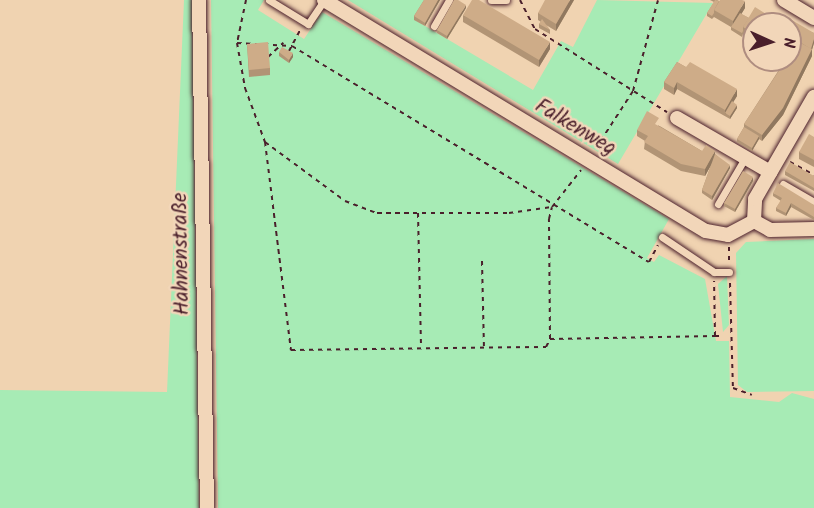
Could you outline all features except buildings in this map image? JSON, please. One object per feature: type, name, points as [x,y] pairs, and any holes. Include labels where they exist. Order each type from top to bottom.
[{"type":"street","name":"Hahnenstraße","points":[[199,0],[207,508]]},
{"type":"street","name":"Falkenweg","points":[[324,0],[706,231],[728,235]]},
{"type":"street","points":[[784,0],[814,18]]},
{"type":"street","points":[[754,221],[755,199],[814,97]]},
{"type":"street","points":[[677,118],[770,172]]},
{"type":"street","points":[[728,235],[754,221]]},
{"type":"street","points":[[754,221],[770,230],[814,229]]},
{"type":"lane","points":[[269,0],[304,22],[324,0]]},
{"type":"lane","points":[[434,26],[449,0]]},
{"type":"lane","points":[[491,0],[506,0]]},
{"type":"lane","points":[[718,204],[745,158]]},
{"type":"lane","points":[[783,184],[814,202]]},
{"type":"lane","points":[[662,237],[714,272],[729,272]]},
{"type":"path","points":[[246,0],[237,43],[245,88],[265,142],[291,350],[546,347],[550,339],[552,207],[588,160],[633,91],[658,0]]},
{"type":"path","points":[[520,0],[536,29],[677,118]]},
{"type":"path","points":[[287,54],[304,22]]},
{"type":"path","points":[[237,43],[283,43],[292,46],[552,207],[649,262],[662,237]]},
{"type":"path","points":[[268,57],[283,43]]},
{"type":"path","points":[[265,142],[304,175],[361,208],[418,213],[552,207]]},
{"type":"path","points":[[780,156],[814,175]]},
{"type":"path","points":[[418,213],[421,348]]},
{"type":"path","points":[[728,235],[733,388],[752,395]]},
{"type":"path","points":[[482,261],[484,348]]},
{"type":"path","points":[[714,272],[715,336]]},
{"type":"path","points":[[550,339],[724,336]]},
{"type":"green space","points":[[184,0],[192,0],[199,508],[0,508],[0,390],[167,392]]},
{"type":"green space","points":[[211,0],[264,0],[258,10],[304,39],[322,12],[669,219],[647,258],[654,262],[659,255],[705,279],[716,341],[729,341],[730,397],[779,402],[792,393],[814,399],[814,508],[218,508]]},
{"type":"green space","points":[[348,0],[426,0],[415,20],[533,90],[561,41],[573,47],[597,0],[713,3],[618,164]]},
{"type":"green space","points":[[814,239],[814,391],[747,392],[738,385],[736,253],[746,242]]},
{"type":"green space","points":[[727,276],[729,325],[723,332],[718,284]]}]
